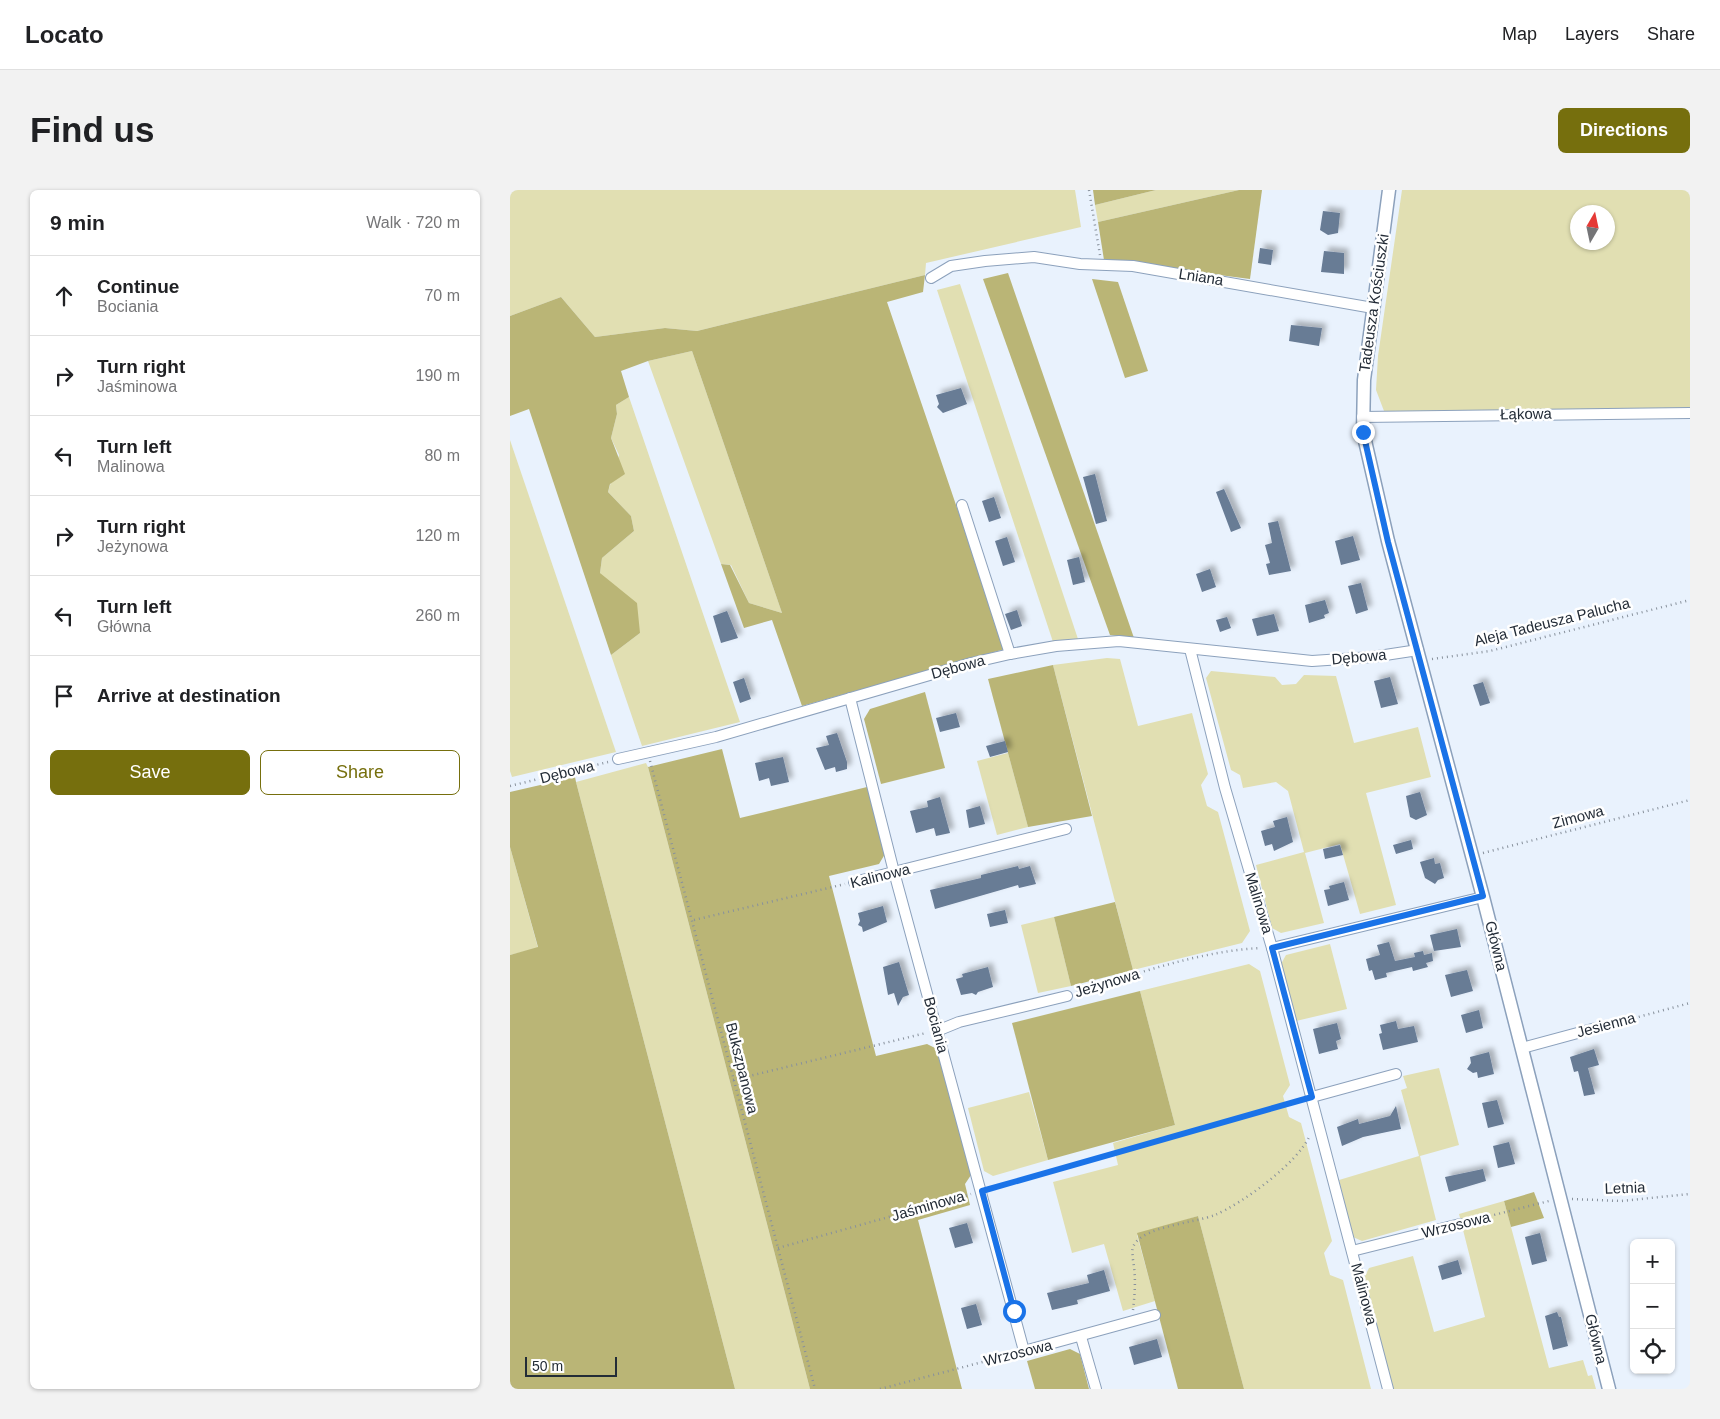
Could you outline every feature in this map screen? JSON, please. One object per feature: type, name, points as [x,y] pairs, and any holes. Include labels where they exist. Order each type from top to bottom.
[{"type":"street","name":"Tadeusza Kościuszki","points":[[1362,417],[1364,380],[1389,190]]},
{"type":"street","name":"Lniana","points":[[931,278],[951,266],[1034,257],[1080,264],[1133,266],[1374,308]]},
{"type":"street","name":"Łąkowa","points":[[1362,417],[1690,412]]},
{"type":"street","name":"Główna","points":[[1362,417],[1363,432],[1374,484],[1483,896],[1609,1389]]},
{"type":"street","points":[[962,505],[1010,654]]},
{"type":"street","name":"Dębowa","points":[[618,759],[716,737],[1010,654],[1056,646],[1119,642],[1312,661],[1418,652]]},
{"type":"street","name":"Malinowa","points":[[1190,649],[1225,788],[1272,948],[1388,1389]]},
{"type":"street","name":"Bociania","points":[[850,698],[894,872],[1024,1351]]},
{"type":"street","name":"Kalinowa","points":[[854,882],[1066,829]]},
{"type":"street","points":[[1272,948],[1483,896]]},
{"type":"street","name":"Jeżynowa","points":[[937,1031],[959,1022],[1067,996]]},
{"type":"street","name":"Jesienna","points":[[1522,1048],[1596,1028]]},
{"type":"street","points":[[1312,1097],[1396,1074]]},
{"type":"street","name":"Wrzosowa","points":[[1352,1251],[1460,1224]]},
{"type":"street","name":"Wrzosowa","points":[[1024,1351],[1081,1337],[1155,1315]]},
{"type":"street","points":[[1081,1337],[1096,1389]]},
{"type":"path","points":[[1089,190],[1102,264]]},
{"type":"path","name":"Aleja Tadeusza Palucha","points":[[1418,652],[1435,659],[1490,651],[1690,600]]},
{"type":"path","name":"Bukszpanowa","points":[[648,752],[694,920],[815,1389]]},
{"type":"path","name":"Dębowa","points":[[510,786],[618,759]]},
{"type":"path","name":"Zimowa","points":[[1472,856],[1690,800]]},
{"type":"path","name":"Kalinowa","points":[[694,920],[854,882]]},
{"type":"path","name":"Jeżynowa","points":[[1067,996],[1140,973],[1233,950],[1272,948]]},
{"type":"path","name":"Jesienna","points":[[1596,1028],[1690,1003]]},
{"type":"path","points":[[734,1080],[937,1031]]},
{"type":"path","name":"Jaśminowa","points":[[778,1248],[1312,1097]]},
{"type":"path","points":[[1132,1321],[1136,1284],[1132,1251],[1134,1244],[1152,1232],[1215,1215],[1258,1190],[1305,1146],[1317,1118]]},
{"type":"path","name":"Letnia","points":[[1560,1198],[1621,1201],[1690,1194]]},
{"type":"path","name":"Wrzosowa","points":[[1460,1224],[1560,1198]]},
{"type":"path","name":"Wrzosowa","points":[[880,1389],[1024,1351]]},
{"type":"shaded area","points":[[510,190],[1075,190],[1081,227],[926,263],[925,275],[697,331],[665,328],[595,337],[561,297],[510,316]]},
{"type":"shaded area","points":[[1093,190],[1156,190],[1095,205]]},
{"type":"shaded area","points":[[1156,190],[1239,190],[1098,222],[1095,205]]},
{"type":"shaded area","points":[[1239,190],[1262,190],[1250,279],[1104,260],[1098,222]]},
{"type":"shaded area","points":[[1402,190],[1690,190],[1690,410],[1384,411],[1376,390],[1378,356]]},
{"type":"shaded area","points":[[1008,273],[1134,638],[1110,635],[983,279]]},
{"type":"shaded area","points":[[925,275],[923,292],[887,302],[1005,649],[802,706],[772,620],[744,628],[721,564],[730,565],[749,603],[782,613],[692,351],[648,361],[621,371],[629,397],[616,405],[617,414],[611,438],[625,474],[610,484],[608,492],[631,516],[634,531],[602,558],[600,573],[637,603],[640,633],[611,655],[529,409],[510,416],[510,316],[561,297],[595,337],[665,328],[697,331]]},
{"type":"shaded area","points":[[1092,279],[1118,282],[1148,371],[1125,378]]},
{"type":"shaded area","points":[[960,284],[1078,639],[1053,642],[937,290]]},
{"type":"shaded area","points":[[692,351],[782,613],[749,603],[731,565],[721,564],[648,361]]},
{"type":"shaded area","points":[[629,397],[740,722],[642,746],[611,655],[640,633],[600,573],[602,558],[634,531],[631,516],[608,492],[619,455],[611,438],[617,414],[616,405]]},
{"type":"shaded area","points":[[510,440],[616,752],[512,777],[510,771]]},
{"type":"shaded area","points":[[1107,658],[1120,659],[1138,726],[1192,713],[1208,774],[1201,785],[1207,806],[1218,812],[1250,931],[1242,943],[1133,970],[1053,665]]},
{"type":"shaded area","points":[[1053,665],[1092,816],[1028,827],[988,679]]},
{"type":"shaded area","points":[[1211,671],[1275,677],[1282,685],[1296,684],[1304,675],[1336,676],[1354,743],[1418,727],[1431,777],[1366,793],[1396,905],[1360,914],[1340,844],[1305,853],[1324,923],[1281,933],[1272,928],[1256,865],[1304,852],[1288,791],[1276,782],[1243,788],[1240,775],[1231,770],[1206,678]]},
{"type":"shaded area","points":[[925,692],[945,768],[881,784],[864,719],[870,709]]},
{"type":"shaded area","points":[[722,749],[740,818],[867,787],[885,854],[879,864],[829,876],[876,1056],[927,1044],[937,1049],[971,1175],[965,1184],[970,1205],[918,1220],[962,1389],[810,1389],[648,767]]},
{"type":"shaded area","points":[[1008,753],[1028,827],[997,835],[977,761]]},
{"type":"shaded area","points":[[646,763],[810,1389],[735,1389],[576,782]]},
{"type":"shaded area","points":[[575,777],[735,1389],[510,1389],[510,955],[538,947],[510,847],[510,792]]},
{"type":"shaded area","points":[[510,847],[538,948],[510,955]]},
{"type":"shaded area","points":[[1115,902],[1133,970],[1071,986],[1054,917]]},
{"type":"shaded area","points":[[1054,917],[1071,986],[1038,993],[1021,925]]},
{"type":"shaded area","points":[[1330,944],[1347,1009],[1296,1021],[1281,964],[1286,955]]},
{"type":"shaded area","points":[[1249,964],[1260,971],[1290,1085],[1283,1096],[1289,1117],[1301,1123],[1332,1241],[1324,1253],[1330,1275],[1343,1280],[1371,1389],[1244,1389],[1198,1216],[1137,1235],[1155,1301],[1123,1311],[1104,1244],[1072,1253],[1053,1182],[1118,1165],[1113,1143],[1175,1125],[1140,991]]},
{"type":"shaded area","points":[[1140,991],[1175,1125],[1048,1160],[1012,1023]]},
{"type":"shaded area","points":[[1439,1068],[1459,1145],[1420,1156],[1436,1220],[1362,1241],[1353,1237],[1339,1180],[1419,1156],[1401,1090],[1407,1088],[1403,1076]]},
{"type":"shaded area","points":[[1029,1092],[1048,1160],[993,1176],[984,1171],[968,1108]]},
{"type":"shaded area","points":[[1534,1192],[1544,1218],[1511,1227],[1504,1201]]},
{"type":"shaded area","points":[[1504,1201],[1549,1368],[1583,1360],[1588,1376],[1592,1375],[1596,1389],[1393,1389],[1364,1278],[1369,1268],[1413,1256],[1434,1332],[1485,1317],[1459,1214]]},
{"type":"shaded area","points":[[1198,1216],[1244,1389],[1178,1389],[1137,1233]]},
{"type":"shaded area","points":[[1070,1349],[1080,1354],[1089,1389],[1035,1389],[1027,1361]]},
{"type":"building","points":[[1323,211],[1340,213],[1338,233],[1328,235],[1320,230]]},
{"type":"building","points":[[1260,248],[1273,250],[1271,265],[1258,263]]},
{"type":"building","points":[[1324,251],[1344,253],[1344,274],[1321,272]]},
{"type":"building","points":[[1291,325],[1322,328],[1319,346],[1289,341]]},
{"type":"building","points":[[961,388],[967,404],[943,413],[937,407],[939,404],[936,395]]},
{"type":"building","points":[[1095,474],[1107,521],[1096,524],[1083,477]]},
{"type":"building","points":[[1224,489],[1241,528],[1231,532],[1216,492]]},
{"type":"building","points":[[994,497],[1001,518],[989,522],[982,501]]},
{"type":"building","points":[[1278,521],[1291,571],[1269,575],[1266,564],[1270,563],[1265,545],[1272,543],[1268,523]]},
{"type":"building","points":[[1353,536],[1360,560],[1341,565],[1335,541]]},
{"type":"building","points":[[1007,537],[1015,562],[1003,566],[995,541]]},
{"type":"building","points":[[1079,557],[1085,582],[1073,585],[1067,560]]},
{"type":"building","points":[[1210,569],[1216,587],[1202,592],[1196,574]]},
{"type":"building","points":[[1361,583],[1368,610],[1356,614],[1348,586]]},
{"type":"building","points":[[1325,600],[1329,613],[1324,615],[1325,618],[1309,623],[1305,605]]},
{"type":"building","points":[[1017,610],[1022,626],[1011,630],[1005,614]]},
{"type":"building","points":[[727,611],[738,638],[721,643],[713,616]]},
{"type":"building","points":[[1274,614],[1279,631],[1257,636],[1252,619]]},
{"type":"building","points":[[1227,617],[1231,628],[1220,632],[1216,620]]},
{"type":"building","points":[[1390,677],[1398,704],[1381,708],[1374,681]]},
{"type":"building","points":[[744,678],[751,699],[740,703],[733,682]]},
{"type":"building","points":[[1483,682],[1490,703],[1480,706],[1473,685]]},
{"type":"building","points":[[956,713],[960,727],[940,732],[936,718]]},
{"type":"building","points":[[837,733],[847,762],[847,769],[836,772],[835,767],[825,770],[816,748],[829,745],[826,736]]},
{"type":"building","points":[[1005,741],[1008,752],[990,757],[986,746]]},
{"type":"building","points":[[783,757],[789,782],[771,786],[769,778],[759,781],[755,763]]},
{"type":"building","points":[[1420,792],[1427,815],[1416,820],[1410,817],[1406,796]]},
{"type":"building","points":[[940,797],[950,833],[936,836],[934,828],[916,833],[910,811],[928,807],[927,801]]},
{"type":"building","points":[[980,806],[985,824],[969,828],[966,810]]},
{"type":"building","points":[[1287,817],[1293,842],[1274,851],[1272,844],[1265,846],[1261,831],[1275,827],[1273,821]]},
{"type":"building","points":[[1411,840],[1413,849],[1396,854],[1393,845]]},
{"type":"building","points":[[1340,845],[1343,855],[1325,859],[1323,849]]},
{"type":"building","points":[[1434,858],[1435,864],[1440,863],[1444,878],[1438,880],[1435,884],[1425,878],[1420,862]]},
{"type":"building","points":[[1018,866],[1019,869],[1030,866],[1036,884],[1019,888],[1018,885],[935,909],[930,890],[981,878],[981,875]]},
{"type":"building","points":[[1344,882],[1349,900],[1328,906],[1324,890],[1330,889],[1329,886]]},
{"type":"building","points":[[883,906],[887,922],[863,932],[862,927],[858,925],[860,921],[858,913]]},
{"type":"building","points":[[1005,910],[1008,923],[990,927],[987,914]]},
{"type":"building","points":[[1457,929],[1461,947],[1434,951],[1430,935]]},
{"type":"building","points":[[1389,942],[1395,961],[1415,957],[1414,953],[1423,951],[1424,955],[1432,953],[1433,961],[1426,963],[1428,967],[1413,971],[1412,967],[1386,973],[1387,977],[1375,980],[1372,970],[1369,971],[1366,959],[1380,955],[1377,945]]},
{"type":"building","points":[[899,962],[909,995],[903,997],[898,1006],[894,993],[888,995],[883,967]]},
{"type":"building","points":[[988,967],[993,987],[978,992],[976,995],[972,993],[961,995],[956,979],[963,977],[962,974]]},
{"type":"building","points":[[1467,970],[1473,991],[1451,997],[1445,975]]},
{"type":"building","points":[[1479,1010],[1483,1028],[1466,1033],[1461,1015]]},
{"type":"building","points":[[1396,1021],[1398,1029],[1414,1026],[1418,1042],[1383,1050],[1379,1034],[1382,1033],[1380,1025]]},
{"type":"building","points":[[1337,1023],[1341,1039],[1336,1041],[1338,1049],[1319,1054],[1313,1029]]},
{"type":"building","points":[[1594,1049],[1599,1065],[1588,1068],[1595,1094],[1584,1096],[1578,1071],[1574,1072],[1570,1057]]},
{"type":"building","points":[[1489,1052],[1494,1074],[1478,1078],[1477,1072],[1473,1073],[1467,1069],[1471,1063],[1470,1057]]},
{"type":"building","points":[[1497,1100],[1504,1124],[1488,1128],[1482,1103]]},
{"type":"building","points":[[1396,1106],[1401,1129],[1363,1137],[1342,1146],[1337,1127],[1358,1119],[1359,1124],[1390,1116]]},
{"type":"building","points":[[1509,1142],[1515,1164],[1498,1168],[1493,1146]]},
{"type":"building","points":[[1483,1169],[1486,1181],[1449,1192],[1445,1177]]},
{"type":"building","points":[[967,1223],[973,1243],[955,1248],[949,1228]]},
{"type":"building","points":[[1540,1233],[1547,1261],[1532,1265],[1525,1237]]},
{"type":"building","points":[[1458,1260],[1462,1274],[1442,1280],[1438,1266]]},
{"type":"building","points":[[1104,1270],[1110,1291],[1077,1300],[1078,1304],[1052,1310],[1047,1293],[1089,1283],[1087,1275]]},
{"type":"building","points":[[976,1304],[982,1325],[967,1329],[961,1308]]},
{"type":"building","points":[[1557,1312],[1559,1317],[1561,1317],[1568,1346],[1553,1350],[1545,1316]]},
{"type":"building","points":[[1157,1339],[1162,1357],[1134,1365],[1129,1347]]},
{"type":"route","points":[[1014,1311],[982,1191],[1312,1097],[1272,948],[1483,896],[1388,542],[1363,432]]}]
